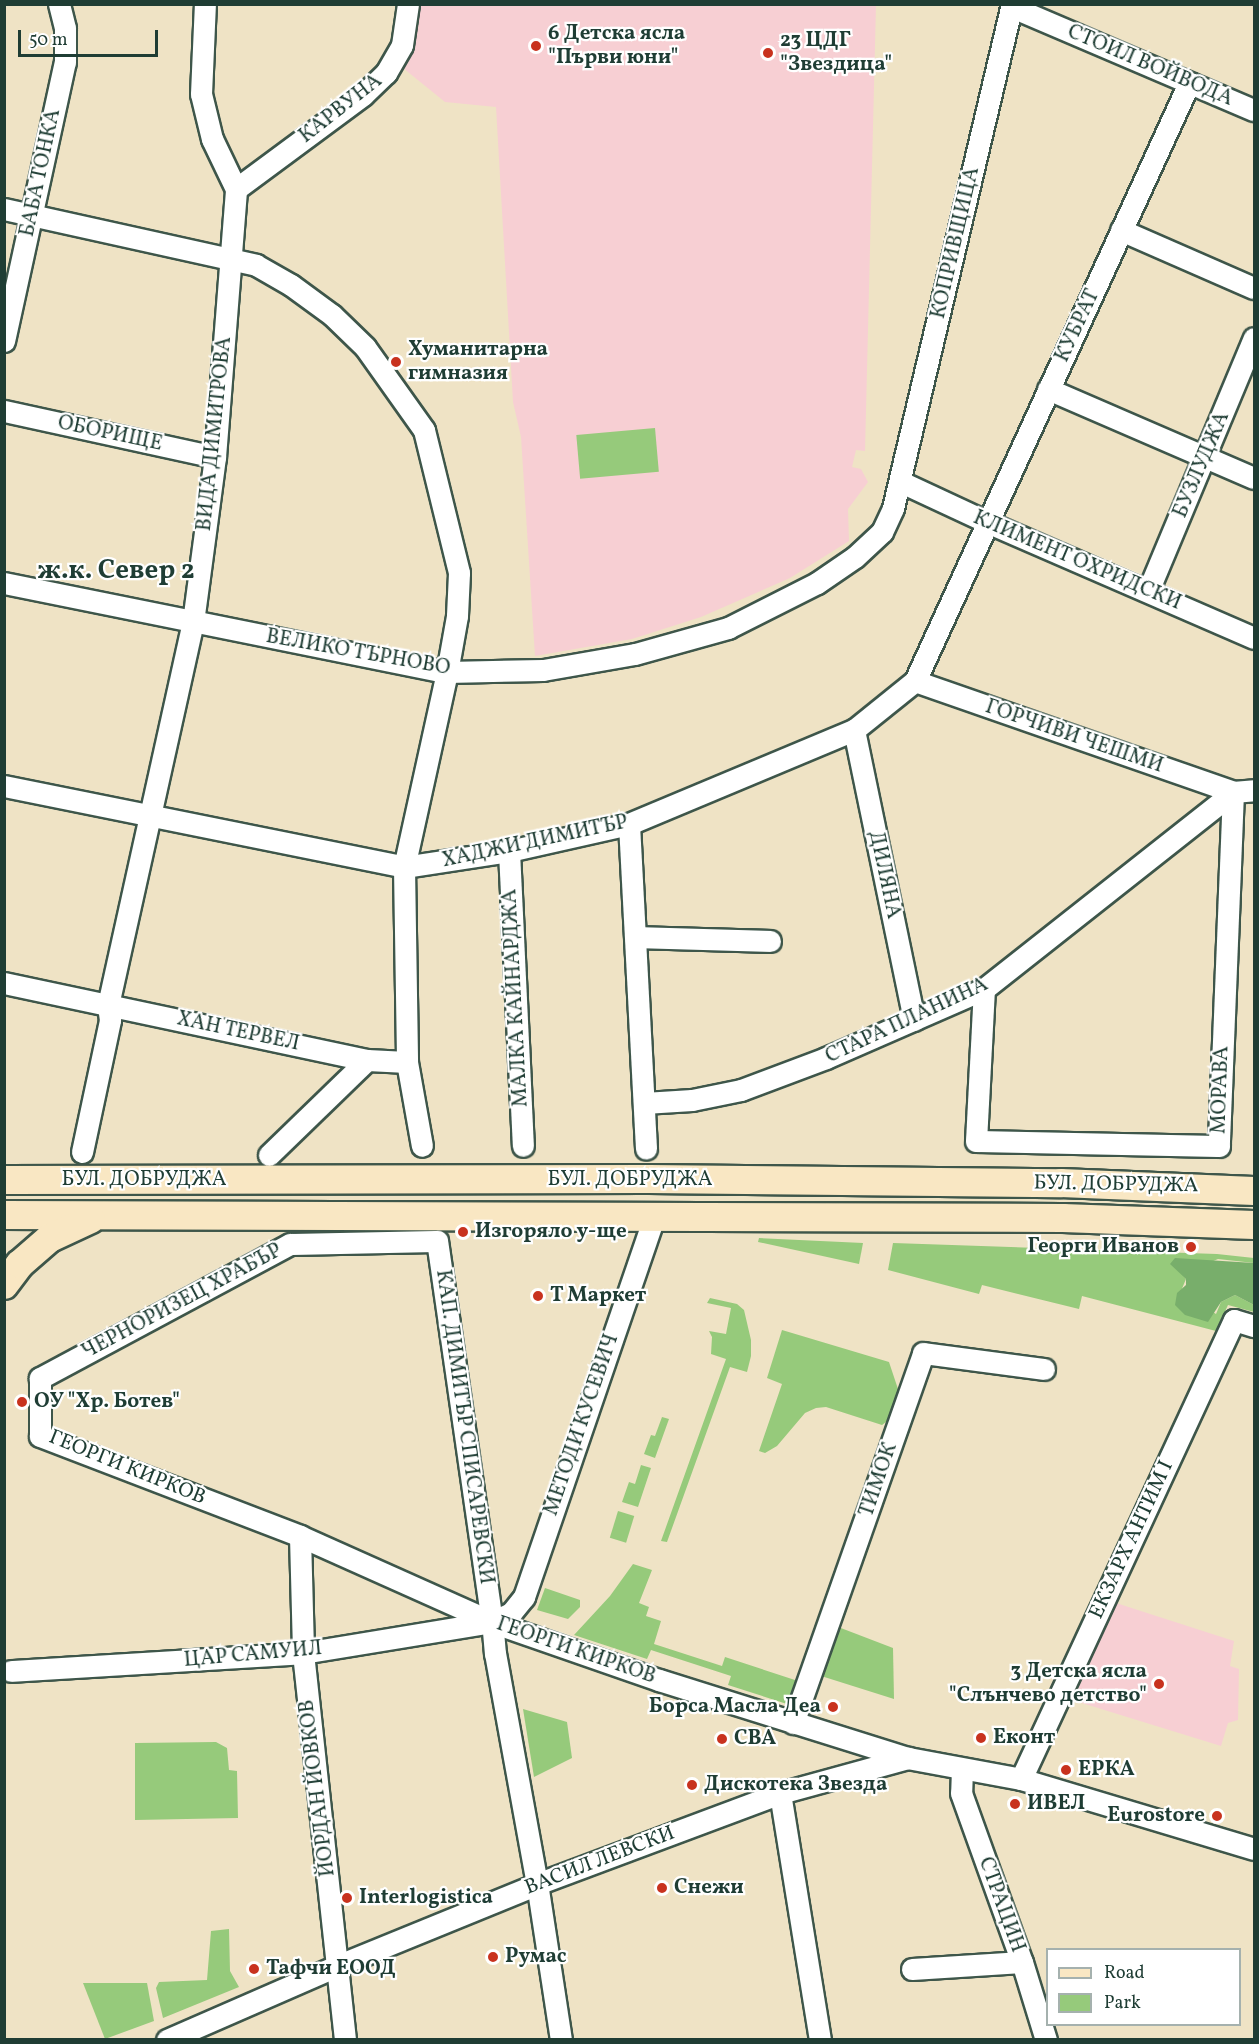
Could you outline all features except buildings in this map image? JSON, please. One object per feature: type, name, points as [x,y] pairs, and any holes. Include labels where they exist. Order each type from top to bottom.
[{"type":"main road","name":"БУЛ. ДОБРУДЖА","points":[[4,1180],[649,1179],[1072,1184],[1254,1191]]},
{"type":"main road","points":[[4,1285],[20,1264],[50,1238],[76,1224],[103,1214]]},
{"type":"main road","name":"БУЛ. ДОБРУДЖА","points":[[4,1215],[654,1215],[1063,1218],[1254,1225]]},
{"type":"street","name":"БАБА ТОНКА","points":[[4,341],[65,62],[65,28],[59,4]]},
{"type":"street","points":[[205,4],[201,94],[212,140],[236,189]]},
{"type":"street","name":"КАРВУНА","points":[[236,189],[363,95],[386,73],[402,45],[408,4]]},
{"type":"street","name":"СТОИЛ ВОЙВОДА","points":[[1012,6],[1254,110]]},
{"type":"street","name":"КОПРИВЩИЦА","points":[[901,482],[1012,6]]},
{"type":"street","name":"КУБРАТ","points":[[966,568],[1189,83]]},
{"type":"street","name":"ВИДА ДИМИТРОВА","points":[[108,1005],[193,622],[215,457],[236,189]]},
{"type":"street","points":[[4,209],[256,264],[291,285],[332,315],[365,347],[424,430],[459,573],[457,616],[447,672],[404,867],[407,1062],[422,1146]]},
{"type":"street","points":[[1121,230],[1254,288]]},
{"type":"street","name":"БУЗЛУДЖА","points":[[1148,591],[1207,457],[1254,338]]},
{"type":"street","points":[[1048,389],[1254,478]]},
{"type":"street","name":"ОБОРИЩЕ","points":[[4,411],[215,457]]},
{"type":"street","name":"КЛИМЕНТ ОХРИДСКИ","points":[[901,482],[987,522],[1254,638]]},
{"type":"street","name":"ВЕЛИКО ТЪРНОВО","points":[[4,583],[447,672],[543,670],[635,654],[728,628],[817,584],[855,557],[882,532],[901,482]]},
{"type":"street","name":"ХАДЖИ ДИМИТЪР","points":[[4,786],[404,867],[509,851],[629,824],[854,730],[915,681],[966,568]]},
{"type":"street","name":"ГОРЧИВИ ЧЕШМИ","points":[[915,681],[1244,791]]},
{"type":"street","name":"ДИЛЯНА","points":[[854,730],[914,1020]]},
{"type":"street","name":"СТАРА ПЛАНИНА","points":[[645,1103],[692,1100],[741,1090],[826,1058],[984,988],[1244,791]]},
{"type":"street","name":"МОРАВА","points":[[984,988],[976,1141],[1219,1146],[1244,791]]},
{"type":"street","points":[[629,824],[646,1149]]},
{"type":"street","name":"МАЛКА КАЙНАРДЖА","points":[[509,851],[523,1146]]},
{"type":"street","points":[[636,937],[770,941]]},
{"type":"street","name":"ХАН ТЕРВЕЛ","points":[[4,983],[367,1060],[407,1062]]},
{"type":"street","points":[[82,1152],[110,1020],[108,1005]]},
{"type":"street","points":[[269,1155],[367,1060]]},
{"type":"street","name":"МЕТОДИ КУСЕВИЧ","points":[[492,1622],[511,1613],[524,1597],[654,1215]]},
{"type":"street","name":"КАП. ДИМИТЪР СПИСАРЕВСКИ","points":[[437,1241],[495,1654],[537,1884],[561,2040]]},
{"type":"street","name":"ЧЕРНОРИЗЕЦ ХРАБЪР","points":[[40,1378],[290,1244],[437,1241]]},
{"type":"street","name":"ЕКЗАРХ АНТИМ I","points":[[1021,1779],[1233,1320],[1254,1326]]},
{"type":"street","name":"ТИМОК","points":[[793,1723],[923,1353],[1044,1369]]},
{"type":"street","name":"ГЕОРГИ КИРКОВ","points":[[40,1378],[40,1436],[300,1536],[492,1622],[793,1723],[908,1758],[1021,1779],[1254,1847]]},
{"type":"street","name":"ЙОРДАН ЙОВКОВ","points":[[300,1536],[303,1653],[339,1965],[345,2040]]},
{"type":"street","name":"ЦАР САМУИЛ","points":[[11,1671],[303,1653],[492,1622]]},
{"type":"street","name":"ВАСИЛ ЛЕВСКИ","points":[[167,2040],[339,1965],[537,1884],[780,1793],[908,1758]]},
{"type":"street","name":"СТРАЦИН","points":[[962,1769],[961,1793],[1022,1962],[1046,2040]]},
{"type":"street","points":[[780,1793],[820,2040]]},
{"type":"street","points":[[912,1969],[1022,1962]]},
{"type":"shaded area","points":[[420,5],[876,5],[865,451],[856,450],[852,467],[861,469],[868,482],[848,509],[849,541],[790,578],[701,617],[632,639],[535,656],[521,437],[513,402],[496,107],[445,102],[403,68],[416,32]]},
{"type":"shaded area","name":"3 Детска ясла \"Слънчево детство\"","points":[[1116,1603],[1234,1641],[1230,1666],[1239,1669],[1238,1720],[1228,1723],[1221,1746],[1072,1700]]},
{"type":"green space","points":[[655,428],[659,472],[580,479],[576,435]]},
{"type":"green space","points":[[759,1238],[863,1243],[859,1264],[758,1242]]},
{"type":"green space","points":[[893,1243],[1217,1254],[1254,1258],[1254,1263],[1218,1259],[1182,1274],[1186,1279],[1181,1291],[1216,1314],[1221,1302],[1235,1295],[1254,1305],[1254,1312],[1228,1305],[1216,1331],[1082,1296],[1079,1309],[982,1285],[979,1294],[888,1270]]},
{"type":"green space","points":[[1175,1258],[1254,1263],[1254,1305],[1235,1295],[1221,1302],[1208,1322],[1185,1315],[1175,1305],[1177,1293],[1186,1285],[1186,1279],[1170,1264]]},
{"type":"green space","points":[[710,1298],[737,1304],[744,1310],[751,1340],[751,1356],[747,1372],[730,1367],[667,1542],[661,1541],[726,1359],[711,1354],[712,1337],[709,1331],[726,1334],[731,1308],[707,1303]]},
{"type":"green space","points":[[782,1330],[889,1362],[900,1395],[894,1416],[882,1425],[826,1407],[816,1408],[805,1413],[777,1446],[765,1453],[759,1451],[782,1384],[767,1378]]},
{"type":"green space","points":[[662,1417],[669,1419],[655,1458],[644,1454],[651,1435],[655,1436]]},
{"type":"green space","points":[[641,1465],[651,1468],[638,1507],[622,1502],[629,1482],[635,1484]]},
{"type":"green space","points":[[618,1511],[634,1516],[626,1543],[610,1538]]},
{"type":"green space","points":[[633,1564],[652,1570],[639,1603],[649,1607],[646,1616],[661,1621],[654,1644],[722,1666],[725,1657],[798,1681],[790,1705],[728,1685],[731,1676],[651,1650],[647,1659],[574,1635],[610,1596]]},
{"type":"green space","points":[[545,1588],[580,1600],[580,1607],[568,1619],[537,1610]]},
{"type":"green space","points":[[833,1625],[893,1648],[894,1699],[818,1675]]},
{"type":"green space","points":[[523,1709],[567,1722],[572,1758],[534,1777]]},
{"type":"green space","points":[[216,1742],[227,1748],[229,1770],[237,1771],[238,1818],[135,1820],[135,1743]]},
{"type":"green space","points":[[229,1929],[230,1971],[239,1987],[163,2018],[156,1988],[159,1982],[207,1980],[211,1931]]},
{"type":"green space","points":[[83,1983],[147,1983],[154,2021],[105,2039]]},
{"type":"place","name":"6 Детска ясла \"Първи юни\"","points":[[536,46]]},
{"type":"place","name":"23 ЦДГ \"Звездица\"","points":[[768,53]]},
{"type":"place","name":"Хуманитарна гимназия","points":[[396,362]]},
{"type":"place","name":"Изгоряло у-ще","points":[[463,1232]]},
{"type":"place","name":"Георги Иванов","points":[[1191,1247]]},
{"type":"place","name":"Т Маркет","points":[[538,1296]]},
{"type":"place","name":"ОУ \"Хр. Ботев\"","points":[[22,1402]]},
{"type":"place","name":"3 Детска ясла \"Слънчево детство\"","points":[[1159,1684]]},
{"type":"place","name":"Борса Масла Деа","points":[[833,1707]]},
{"type":"place","name":"Еконт","points":[[981,1738]]},
{"type":"place","name":"CBA","points":[[722,1739]]},
{"type":"place","name":"ЕРКА","points":[[1066,1770]]},
{"type":"place","name":"Дискотека Звезда","points":[[692,1785]]},
{"type":"place","name":"ИВЕЛ","points":[[1015,1804]]},
{"type":"place","name":"Eurostore","points":[[1217,1816]]},
{"type":"place","name":"Снежи","points":[[662,1888]]},
{"type":"place","name":"Interlogistica","points":[[347,1898]]},
{"type":"place","name":"Румас","points":[[493,1957]]},
{"type":"place","name":"Тафчи ЕООД","points":[[254,1969]]},
{"type":"district","name":"ж.к. Север 2","points":[[116,572]]}]
